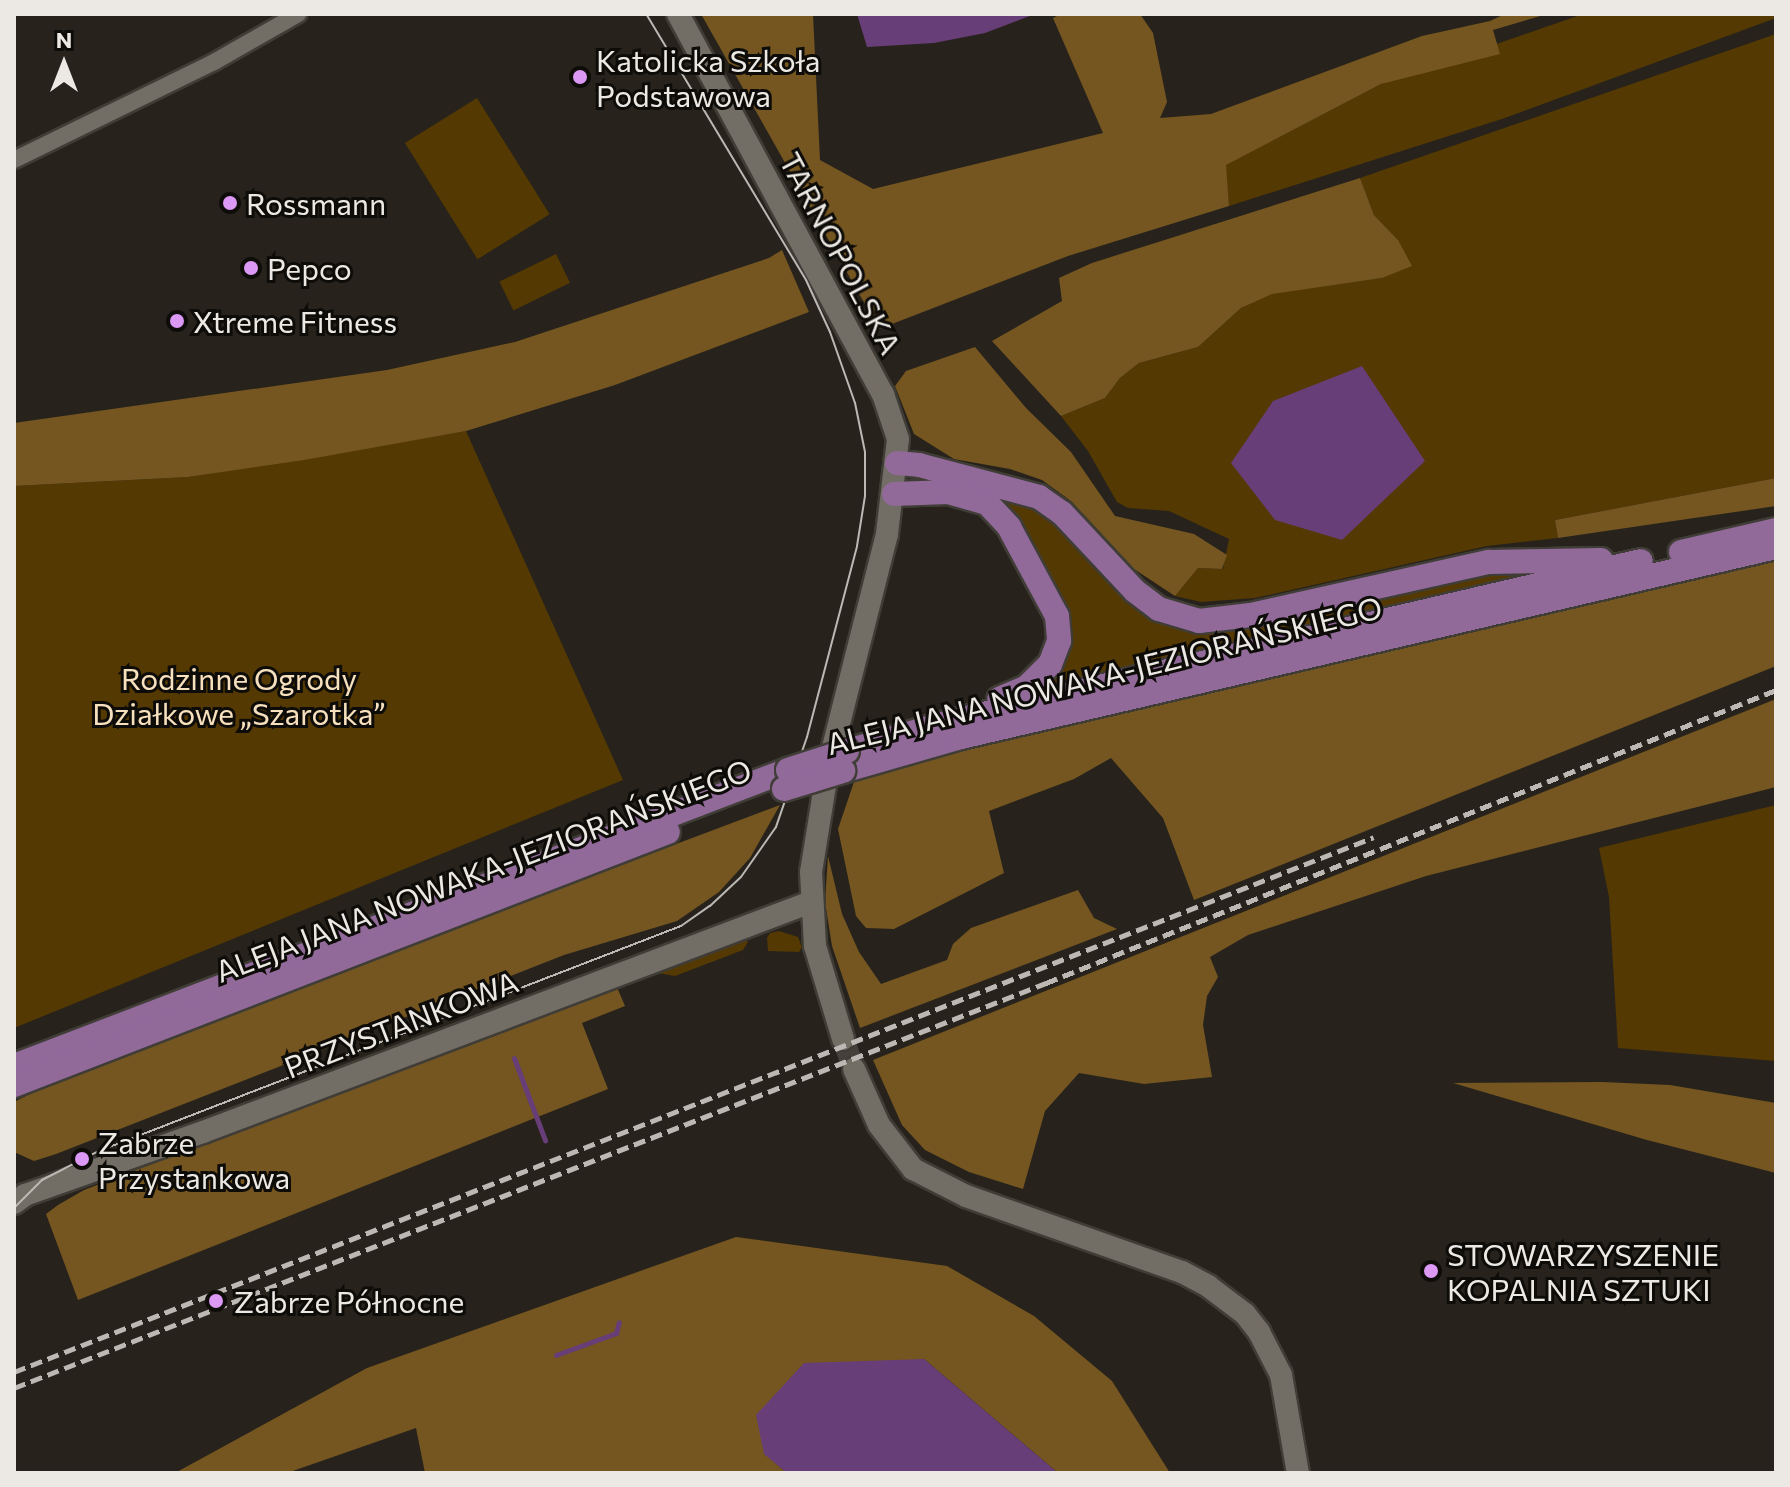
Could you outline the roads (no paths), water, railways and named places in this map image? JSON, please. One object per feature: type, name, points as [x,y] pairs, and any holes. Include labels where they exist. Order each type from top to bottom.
[{"type":"main road","name":"TARNOPOLSKA","points":[[678,14],[883,394],[897,451]]},
{"type":"main road","points":[[843,1039],[818,961],[811,902],[815,840],[828,767],[866,621],[894,494],[897,451],[964,476],[1039,497],[1062,513],[1135,591],[1159,609],[1199,621],[1251,615],[1489,562],[1646,560]]},
{"type":"main road","points":[[894,494],[948,492],[987,503],[1009,527],[1057,616],[1059,641],[1050,664],[1027,687],[953,721]]},
{"type":"main road","name":"ALEJA JANA NOWAKA-JEZIORAŃSKIEGO","points":[[14,1066],[953,721],[1776,530]]},
{"type":"main road","name":"ALEJA JANA NOWAKA-JEZIORAŃSKIEGO","points":[[845,761],[957,738],[1776,547]]},
{"type":"main road","name":"ALEJA JANA NOWAKA-JEZIORAŃSKIEGO","points":[[14,1085],[786,780]]},
{"type":"main road","name":"PRZYSTANKOWA","points":[[14,1203],[25,1195],[203,1132],[811,902]]},
{"type":"main road","points":[[854,1069],[879,1125],[913,1169],[966,1196],[1182,1272],[1208,1286],[1245,1314],[1259,1332],[1281,1375],[1298,1473]]},
{"type":"street","points":[[14,160],[214,62],[298,14]]},
{"type":"waterway","points":[[514,1058],[545,1140]]},
{"type":"waterway","points":[[556,1355],[616,1333],[619,1322]]},
{"type":"tunnel","points":[[843,1039],[854,1069]]},
{"type":"tram line","points":[[14,1208],[42,1180],[99,1151],[681,926],[710,906],[741,877],[776,827],[807,737],[857,546],[865,496],[865,452],[855,403],[830,332],[806,280],[646,14]]},
{"type":"railway","points":[[14,1388],[1046,983],[1776,690]]},
{"type":"railway","points":[[14,1372],[1374,837]]},
{"type":"place","name":"Katolicka Szkoła Podstawowa","points":[[580,77]]},
{"type":"place","name":"Rossmann","points":[[230,203]]},
{"type":"place","name":"Pepco","points":[[251,268]]},
{"type":"place","name":"Xtreme Fitness","points":[[177,321]]},
{"type":"place","name":"Zabrze Przystankowa","points":[[82,1159]]},
{"type":"place","name":"STOWARZYSZENIE KOPALNIA SZTUKI","points":[[1431,1271]]},
{"type":"place","name":"Zabrze Północne","points":[[216,1301]]},
{"type":"park label","name":"Rodzinne Ogrody Działkowe „Szarotka”","points":[[239,695]]}]
